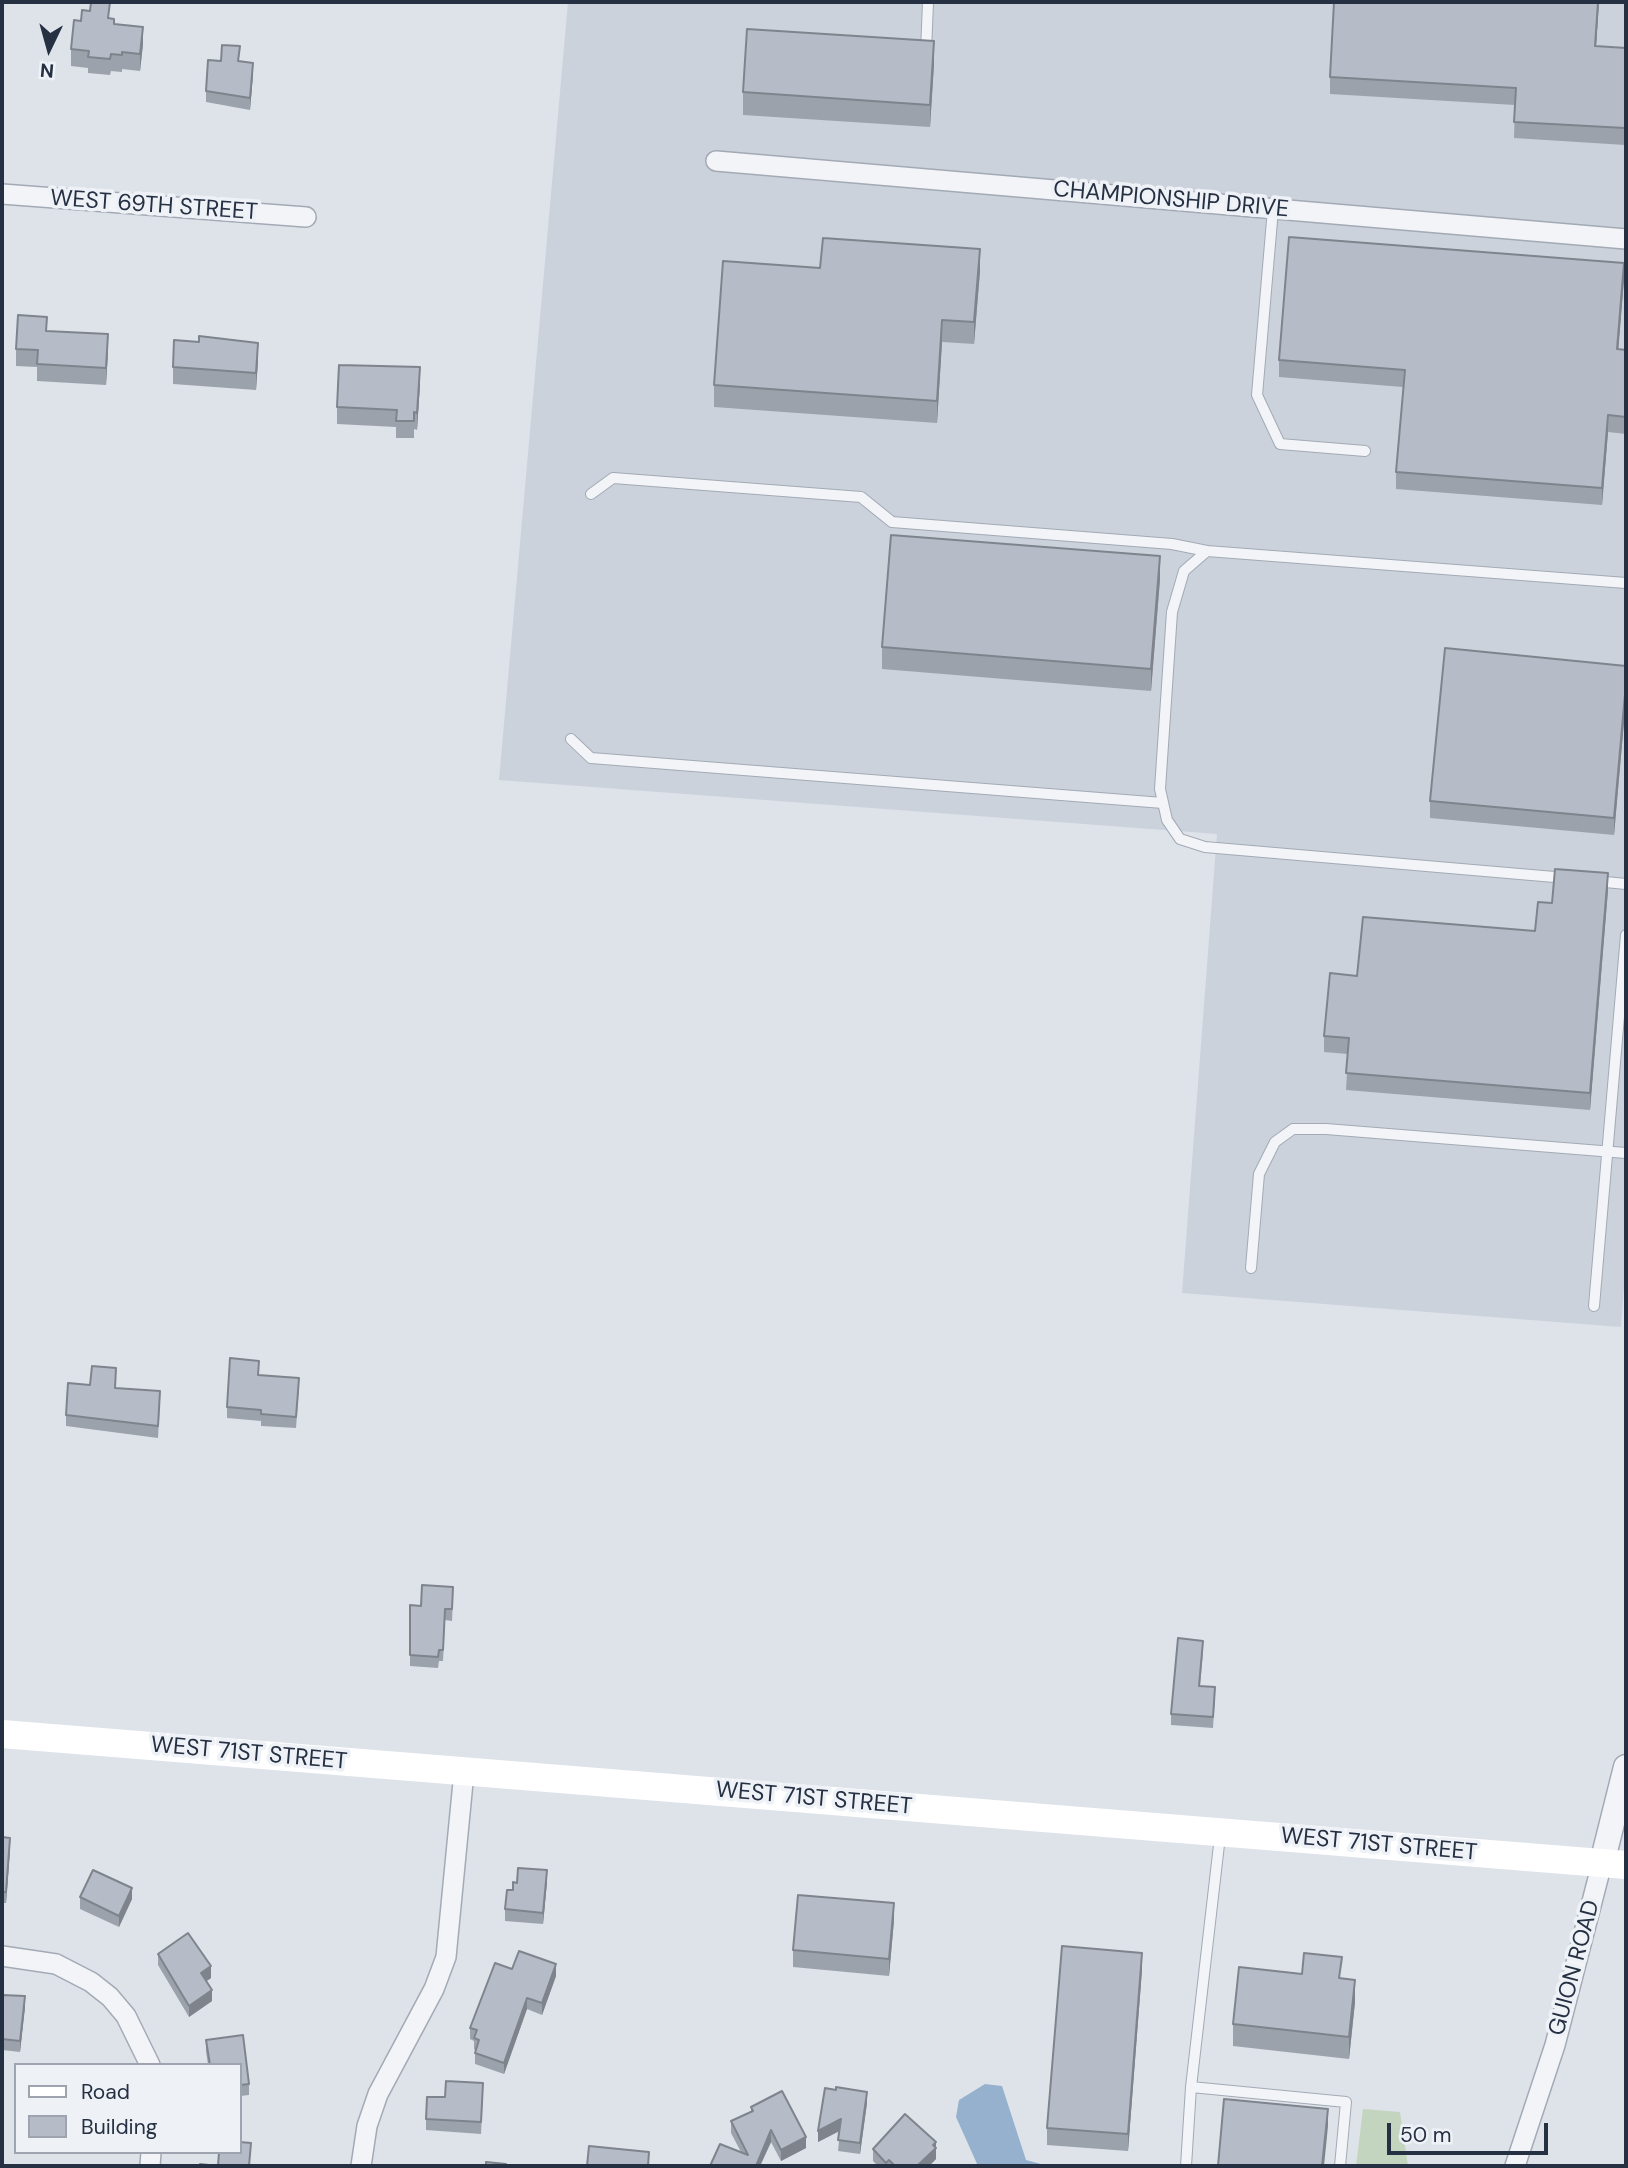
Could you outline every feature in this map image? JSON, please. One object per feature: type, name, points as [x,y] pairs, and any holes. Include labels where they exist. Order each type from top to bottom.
[{"type":"main road","name":"WEST 71ST STREET","points":[[2,1734],[1614,1864]]},
{"type":"street","name":"CHAMPIONSHIP DRIVE","points":[[716,161],[1626,239]]},
{"type":"street","name":"WEST 69TH STREET","points":[[2,194],[306,217]]},
{"type":"street","name":"GUION ROAD","points":[[1515,2166],[1614,1864],[1626,1768]]},
{"type":"street","points":[[361,2166],[367,2126],[377,2094],[434,1989],[446,1957],[464,1772]]},
{"type":"street","points":[[2,1956],[56,1964],[91,1982],[110,1997],[126,2017],[149,2063]]},
{"type":"lane","points":[[926,51],[928,2]]},
{"type":"lane","points":[[1273,209],[1257,395],[1280,444],[1365,451]]},
{"type":"lane","points":[[591,494],[613,478],[861,496],[892,522],[1172,544],[1206,551],[1626,583]]},
{"type":"lane","points":[[1206,551],[1184,570],[1172,612],[1160,789],[1167,820],[1180,839],[1205,847],[1572,879]]},
{"type":"lane","points":[[571,739],[591,758],[1163,803]]},
{"type":"lane","points":[[1586,880],[1626,884]]},
{"type":"lane","points":[[1594,1306],[1626,935]]},
{"type":"lane","points":[[1251,1268],[1259,1174],[1275,1142],[1293,1129],[1326,1129],[1626,1153]]},
{"type":"lane","points":[[1186,2166],[1191,2087],[1221,1832]]},
{"type":"lane","points":[[1191,2087],[1346,2102],[1340,2166]]},
{"type":"shaded area","points":[[568,2],[1626,2],[1626,1259],[1621,1327],[1182,1293],[1217,834],[499,780]]},
{"type":"green space","points":[[1363,2109],[1400,2112],[1408,2166],[1356,2166]]},
{"type":"water","points":[[985,2084],[1002,2086],[1026,2160],[1048,2166],[978,2166],[956,2117],[959,2100]]},
{"type":"building","points":[[91,2],[110,2],[108,18],[114,19],[114,24],[143,27],[140,54],[122,52],[122,55],[111,54],[110,59],[88,57],[89,51],[71,49],[74,20],[81,21],[82,10],[90,11]]},
{"type":"building","points":[[1334,2],[1598,2],[1595,46],[1626,48],[1625,128],[1514,122],[1516,88],[1330,77]]},
{"type":"building","points":[[747,29],[934,41],[930,105],[743,92]]},
{"type":"building","points":[[222,45],[240,46],[238,61],[253,63],[250,98],[206,91],[208,60],[221,61]]},
{"type":"building","points":[[1289,237],[1624,263],[1617,349],[1626,350],[1626,417],[1608,415],[1602,488],[1396,472],[1405,370],[1279,360]]},
{"type":"building","points":[[823,238],[980,249],[974,322],[942,320],[937,401],[714,385],[723,261],[820,268]]},
{"type":"building","points":[[18,315],[47,317],[46,331],[108,334],[106,368],[37,364],[38,350],[16,349]]},
{"type":"building","points":[[199,336],[258,343],[256,373],[173,367],[174,340],[199,342]]},
{"type":"building","points":[[339,365],[420,367],[414,421],[396,421],[397,410],[337,407]]},
{"type":"building","points":[[891,535],[1160,556],[1151,669],[882,647]]},
{"type":"building","points":[[1445,648],[1626,666],[1614,818],[1430,801]]},
{"type":"building","points":[[1555,869],[1608,873],[1590,1093],[1346,1073],[1349,1038],[1324,1036],[1330,973],[1357,976],[1363,917],[1535,931],[1538,902],[1552,903]]},
{"type":"building","points":[[230,1358],[259,1361],[258,1375],[299,1378],[296,1417],[227,1407]]},
{"type":"building","points":[[92,1366],[116,1368],[115,1388],[160,1391],[158,1426],[66,1415],[68,1383],[90,1385]]},
{"type":"building","points":[[422,1585],[453,1587],[452,1609],[445,1609],[443,1650],[439,1650],[438,1657],[410,1655],[410,1605],[421,1606]]},
{"type":"building","points":[[1178,1638],[1203,1641],[1199,1686],[1215,1687],[1213,1717],[1171,1714]]},
{"type":"building","points":[[2,1837],[10,1838],[6,1892],[2,1892]]},
{"type":"building","points":[[518,1868],[547,1870],[543,1913],[505,1909],[507,1890],[513,1890],[513,1882],[517,1883]]},
{"type":"building","points":[[93,1870],[132,1888],[119,1916],[80,1897]]},
{"type":"building","points":[[798,1895],[894,1903],[889,1959],[793,1950]]},
{"type":"building","points":[[188,1933],[211,1966],[201,1973],[212,1990],[189,2006],[158,1954]]},
{"type":"building","points":[[1062,1946],[1142,1953],[1128,2134],[1047,2128]]},
{"type":"building","points":[[519,1951],[556,1964],[542,2003],[527,1998],[504,2063],[475,2053],[479,2040],[474,2038],[477,2030],[470,2028],[495,1963],[512,1969]]},
{"type":"building","points":[[1304,1953],[1342,1957],[1339,1978],[1355,1980],[1349,2037],[1233,2024],[1239,1967],[1302,1974]]},
{"type":"building","points":[[2,1995],[25,1996],[20,2041],[2,2039]]},
{"type":"building","points":[[243,2035],[249,2084],[242,2085],[242,2063],[210,2063],[206,2040]]},
{"type":"building","points":[[446,2081],[483,2083],[481,2122],[426,2119],[427,2097],[445,2097]]},
{"type":"building","points":[[836,2087],[867,2092],[860,2143],[838,2140],[841,2119],[818,2131],[825,2088],[836,2090]]},
{"type":"building","points":[[782,2091],[806,2137],[781,2150],[771,2130],[756,2166],[710,2166],[720,2144],[748,2155],[731,2121],[753,2111],[751,2107]]},
{"type":"building","points":[[1224,2099],[1328,2109],[1322,2166],[1218,2166]]},
{"type":"building","points":[[905,2114],[936,2142],[933,2145],[936,2148],[917,2166],[895,2166],[889,2160],[886,2163],[873,2149]]},
{"type":"building","points":[[242,2142],[251,2143],[249,2166],[218,2166],[219,2154],[242,2154]]},
{"type":"building","points":[[589,2146],[649,2152],[648,2166],[587,2166]]},
{"type":"building","points":[[486,2162],[506,2164],[486,2166]]}]
